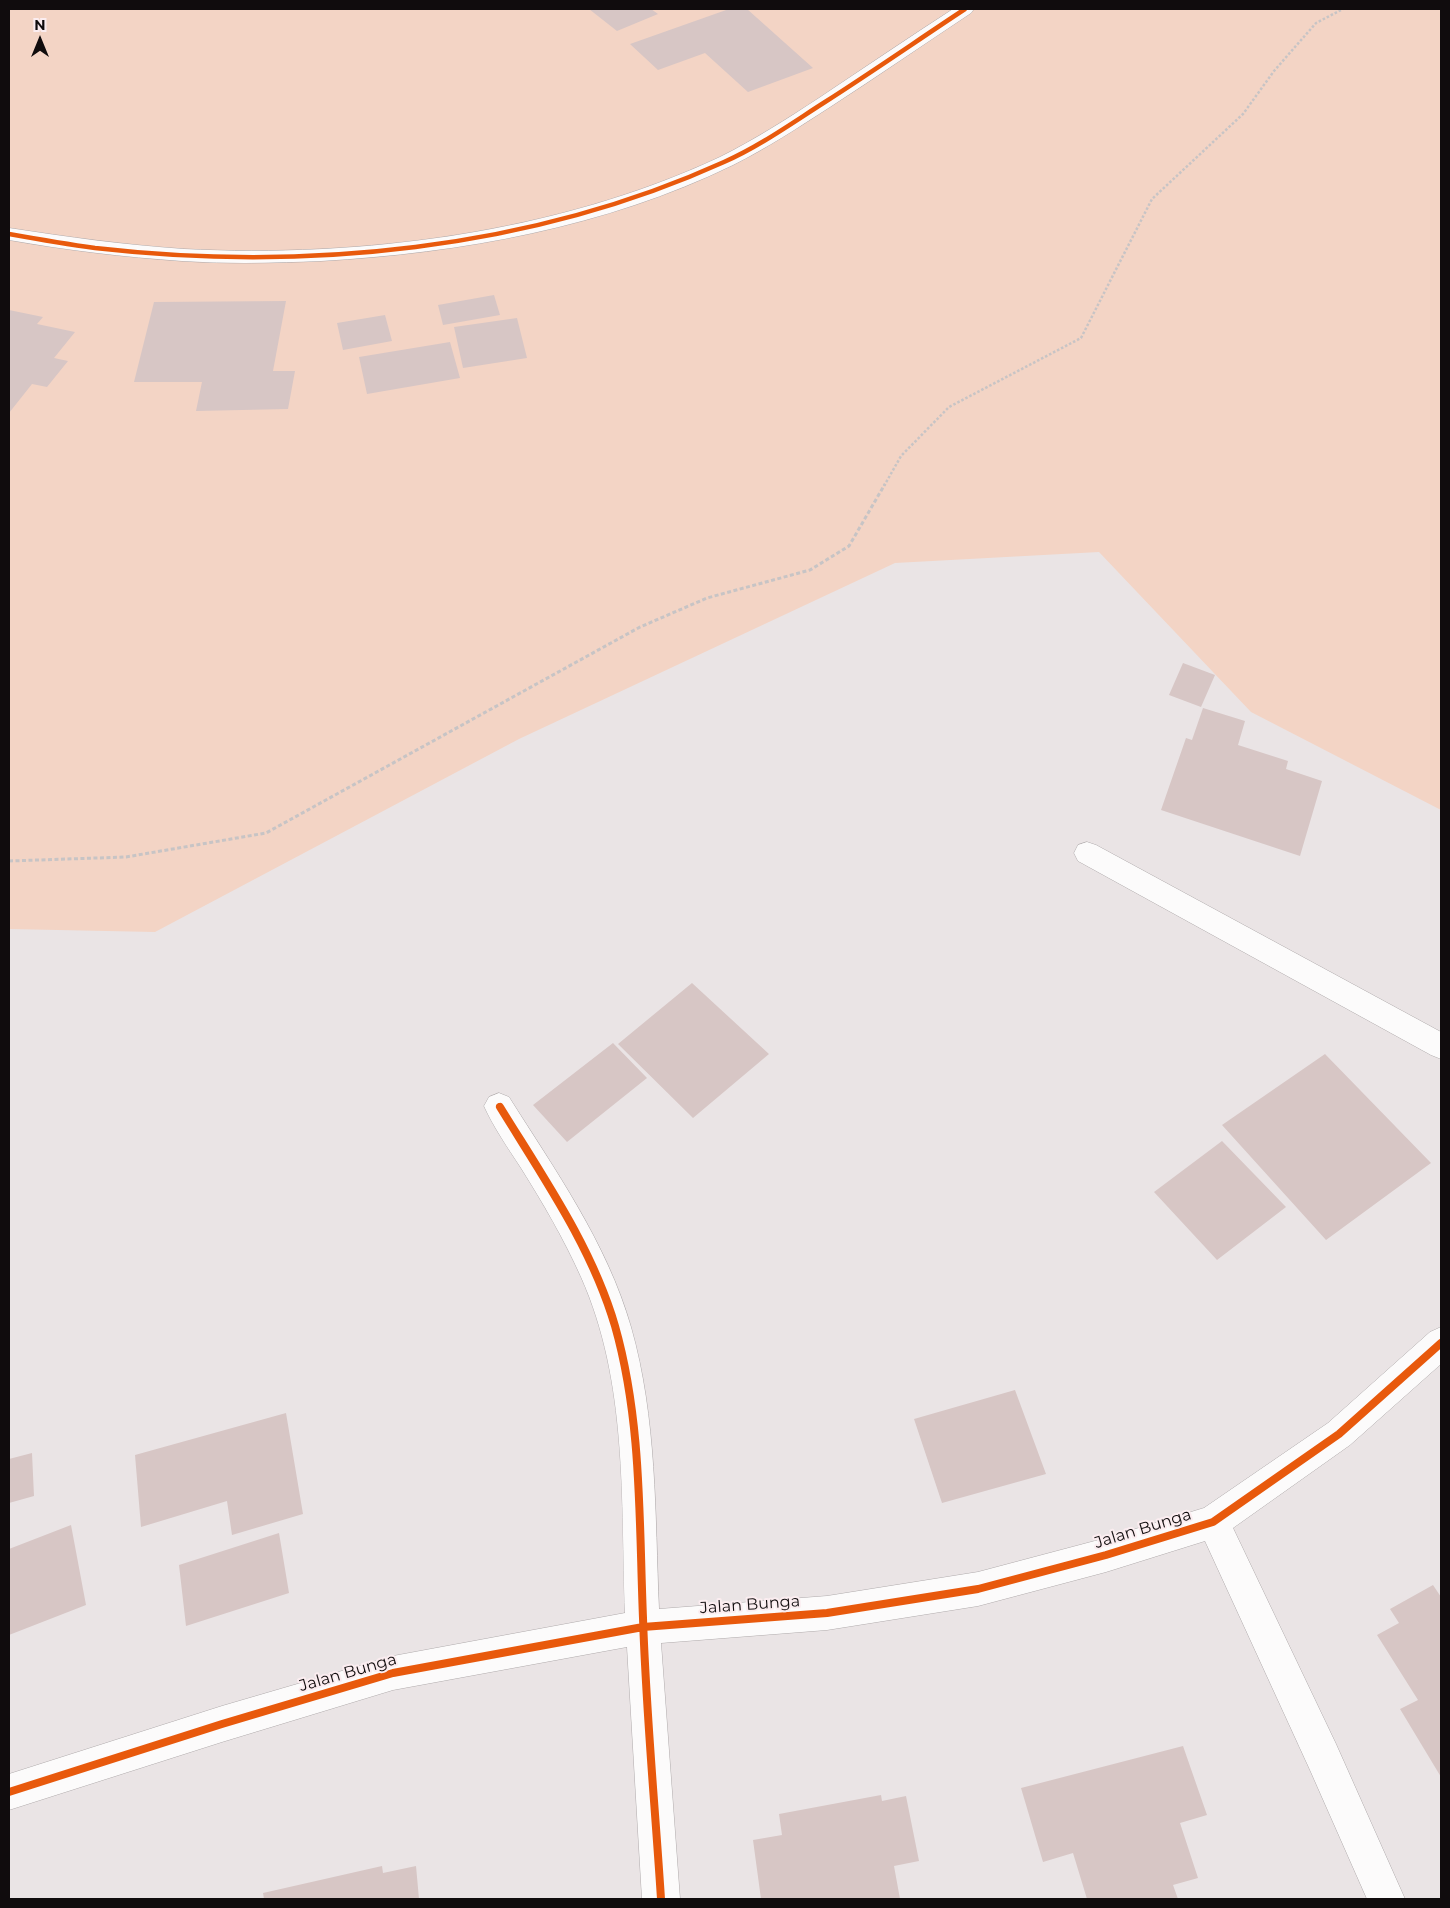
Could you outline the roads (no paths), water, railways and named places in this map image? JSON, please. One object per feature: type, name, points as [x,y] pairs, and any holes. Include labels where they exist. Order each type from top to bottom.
[{"type":"street","points":[[9,234],[111,249],[190,255],[235,256],[354,252],[429,245],[544,225],[664,189],[725,162],[778,133],[951,12]]},
{"type":"street","points":[[1087,853],[1441,1046]]},
{"type":"street","points":[[499,1106],[574,1230],[595,1274],[615,1325],[628,1383],[638,1455],[643,1627],[661,1899]]},
{"type":"street","name":"Jalan Bunga","points":[[9,1792],[222,1724],[393,1673],[643,1627],[827,1613],[978,1589],[1106,1555],[1213,1522],[1339,1434],[1441,1343]]},
{"type":"street","points":[[1213,1522],[1319,1749],[1386,1899]]}]
